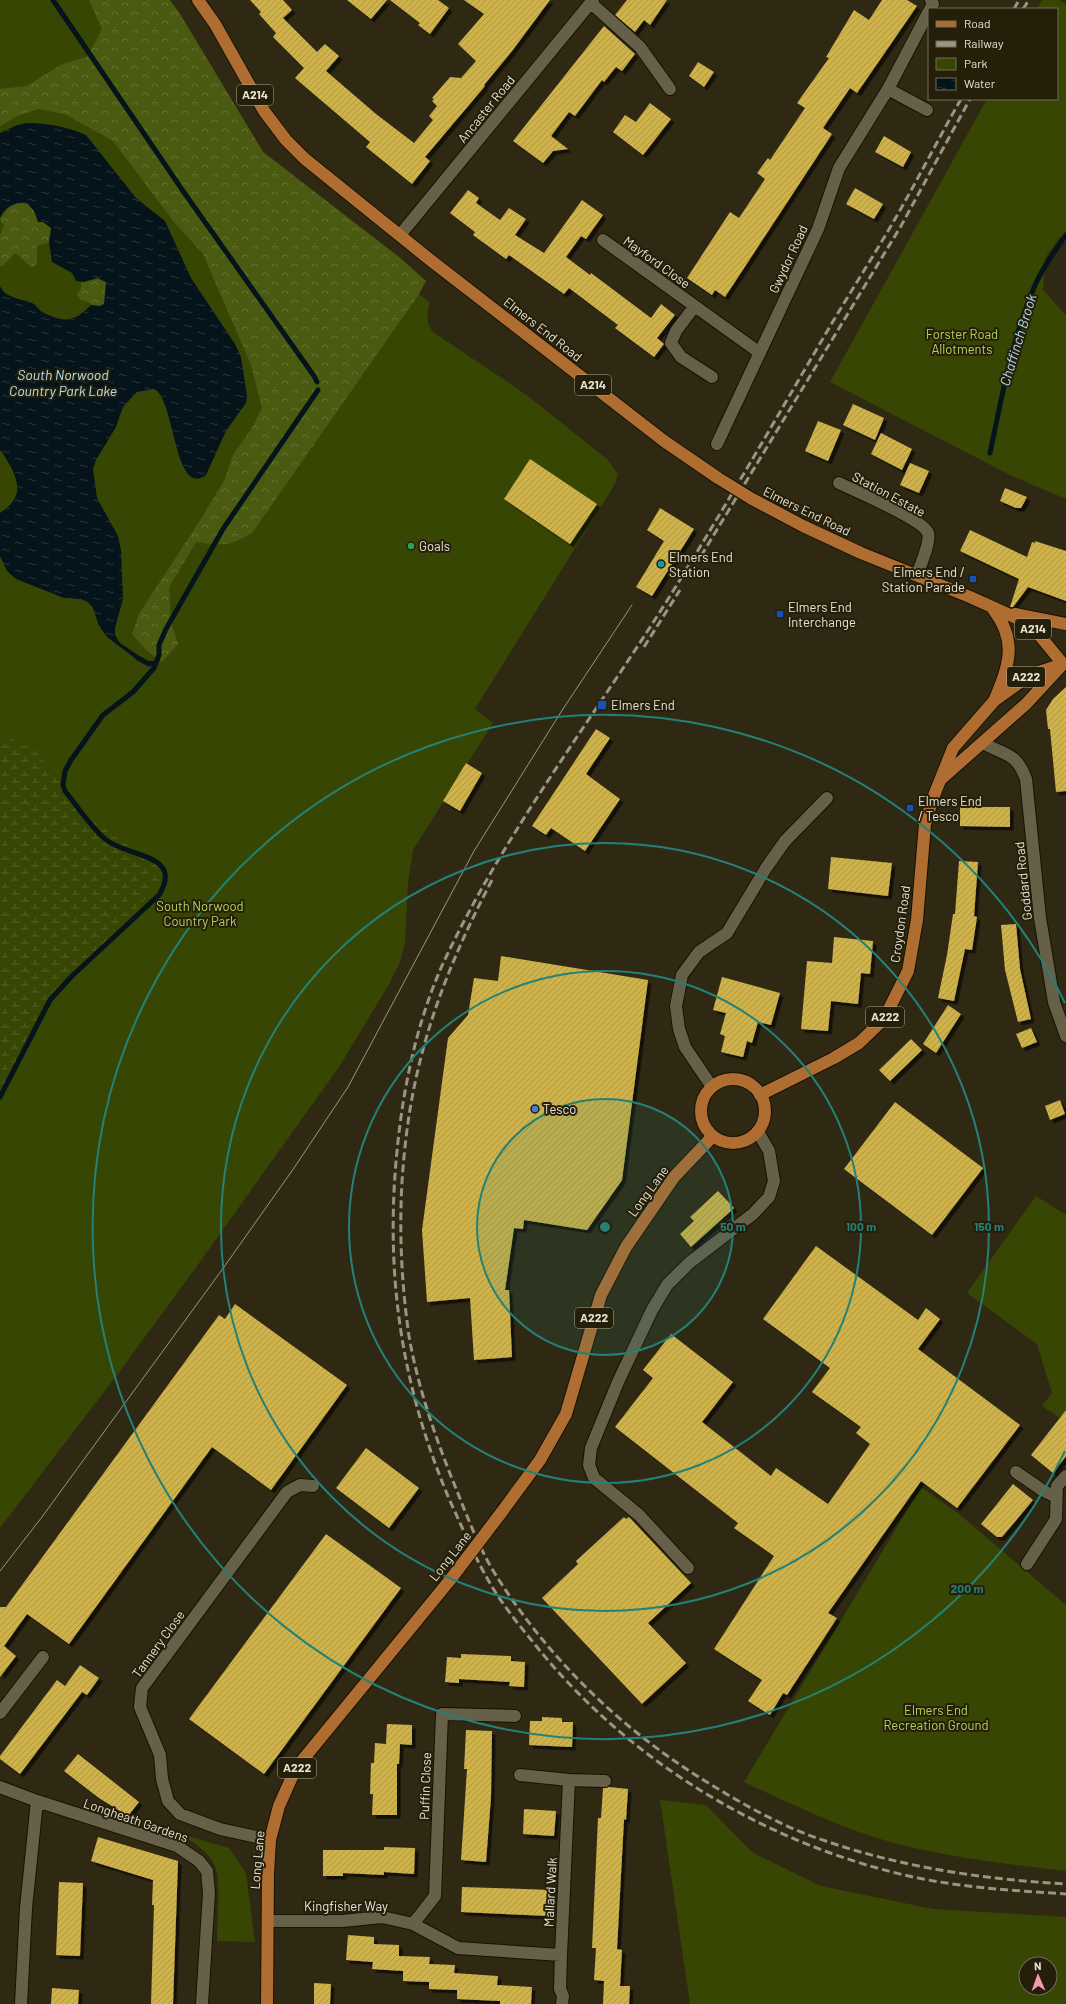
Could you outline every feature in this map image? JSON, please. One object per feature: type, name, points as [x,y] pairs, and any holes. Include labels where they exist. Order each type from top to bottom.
[{"type":"main road","name":"Elmers End Road","points":[[198,0],[214,24],[264,111],[286,140],[305,160],[664,441],[752,499],[803,526],[861,553],[917,575],[1021,620],[1036,631],[1064,663]]},
{"type":"main road","points":[[992,608],[1066,624]]},
{"type":"main road","points":[[992,608],[1002,620],[1009,641],[1007,669],[994,700]]},
{"type":"main road","name":"Croydon Road","points":[[760,1095],[834,1058],[859,1042],[884,1019],[896,997],[909,964],[917,920],[925,824],[953,748],[994,700],[1030,675],[1064,663]]},
{"type":"main road","name":"A222","points":[[940,780],[1026,704],[1064,663]]},
{"type":"main road","points":[[737,1080],[748,1083],[760,1095],[765,1113],[758,1132],[749,1139],[734,1143],[723,1141],[713,1136],[705,1128],[701,1114],[702,1103],[712,1087],[721,1082],[737,1080]]},
{"type":"main road","name":"Long Lane","points":[[267,2004],[268,1874],[270,1840],[279,1806],[296,1768],[450,1580],[540,1460],[566,1414],[601,1295],[626,1247],[674,1177],[713,1136]]},
{"type":"street","name":"Ancaster Road","points":[[400,235],[592,2]]},
{"type":"street","points":[[592,2],[640,47],[670,89]]},
{"type":"street","name":"Gwydor Road","points":[[717,444],[818,229],[839,168],[888,89],[928,12]]},
{"type":"street","points":[[888,89],[927,110]]},
{"type":"street","name":"Mayford Close","points":[[603,240],[694,307],[760,353]]},
{"type":"street","name":"Mayford Close","points":[[694,307],[676,331],[671,343],[681,357],[712,377]]},
{"type":"street","name":"Station Estate","points":[[839,483],[910,517],[923,526],[928,533],[928,541],[917,575]]},
{"type":"street","name":"Goddard Road","points":[[983,743],[1008,753],[1015,759],[1026,779],[1040,918],[1054,1002],[1066,1036]]},
{"type":"street","points":[[712,1087],[685,1047],[679,1029],[676,1006],[682,975],[699,952],[727,933],[766,868],[785,841],[827,798]]},
{"type":"street","points":[[688,1568],[639,1515],[594,1478],[589,1465],[591,1448],[618,1382],[652,1310],[667,1285],[689,1263],[753,1214],[769,1197],[774,1181],[769,1151],[758,1132]]},
{"type":"street","points":[[1016,1472],[1042,1490],[1056,1497]]},
{"type":"street","points":[[1027,1564],[1056,1519],[1056,1497],[1058,1486],[1066,1476]]},
{"type":"street","name":"Tannery Close","points":[[270,1840],[220,1829],[180,1814],[168,1801],[162,1779],[160,1755],[140,1707],[142,1688],[287,1492],[300,1485],[313,1486]]},
{"type":"street","points":[[0,1713],[43,1657]]},
{"type":"street","name":"Puffin Close","points":[[413,1924],[435,1896],[442,1714],[515,1716]]},
{"type":"street","points":[[520,1775],[569,1780],[605,1781]]},
{"type":"street","name":"Mallard Walk","points":[[562,2004],[563,1996],[560,1989],[561,1954],[569,1780]]},
{"type":"street","name":"Longheath Gardens","points":[[0,1787],[37,1801],[177,1846],[199,1860],[208,1871],[209,1893],[202,2004]]},
{"type":"street","points":[[21,2004],[26,1908],[37,1801]]},
{"type":"street","name":"Kingfisher Way","points":[[268,1921],[342,1920],[382,1917],[413,1924],[458,1948],[561,1954]]},
{"type":"green space","name":"South Norwood Country Park","points":[[0,0],[170,0],[180,14],[263,152],[399,257],[426,281],[419,294],[430,303],[427,318],[433,332],[528,396],[608,460],[618,474],[615,484],[475,709],[493,723],[413,850],[408,883],[405,942],[400,962],[388,986],[339,1067],[197,1266],[120,1371],[0,1528]]},
{"type":"green space","points":[[89,0],[170,0],[180,14],[263,152],[399,257],[426,281],[419,294],[252,533],[237,541],[225,544],[196,542],[169,587],[171,623],[178,644],[162,662],[146,650],[132,634],[139,614],[225,479],[233,455],[252,428],[262,408],[251,365],[203,254],[174,222],[113,141],[65,114],[39,109],[17,116],[0,126],[0,89],[27,86],[62,64],[87,57],[102,29]]},
{"type":"green space","name":"Forster Road Allotments","points":[[1042,0],[1059,0],[1066,4],[1066,241],[1060,237],[1045,258],[1043,290],[1066,315],[1066,499],[1012,476],[830,382],[986,100],[1058,100],[1058,8],[1038,8]]},
{"type":"green space","points":[[17,203],[28,204],[35,211],[39,222],[43,222],[51,228],[52,234],[49,242],[37,246],[37,264],[32,267],[15,253],[4,265],[0,266],[0,236],[4,226],[0,219],[8,208]]},
{"type":"green space","points":[[100,279],[107,283],[105,304],[101,306],[91,305],[89,302],[81,300],[77,295],[81,288],[81,282]]},
{"type":"green space","points":[[0,733],[36,751],[87,817],[167,872],[122,928],[67,984],[33,1023],[23,1057],[0,1102]]},
{"type":"green space","points":[[1036,1196],[1066,1215],[1066,1422],[1042,1406],[1052,1393],[1037,1344],[967,1293]]},
{"type":"green space","name":"Elmers End Recreation Ground","points":[[921,1487],[959,1514],[1066,1605],[1066,1871],[953,1856],[887,1841],[833,1822],[744,1782]]},
{"type":"green space","points":[[660,1800],[706,1805],[753,1853],[821,1886],[933,1909],[1066,1917],[1066,2004],[690,2004]]},
{"type":"green space","points":[[181,1834],[229,1848],[246,1873],[255,1942],[217,1941],[218,1881],[215,1866],[205,1852]]},
{"type":"water","name":"South Norwood Country Park Lake","points":[[27,123],[57,126],[86,135],[136,198],[165,221],[191,278],[235,344],[241,357],[247,396],[246,403],[226,431],[206,475],[195,479],[187,473],[181,461],[161,396],[154,389],[137,392],[123,407],[116,427],[96,460],[93,469],[97,498],[118,536],[121,550],[123,599],[115,628],[115,635],[120,643],[138,655],[136,659],[107,637],[99,626],[93,608],[88,602],[81,599],[64,598],[16,579],[7,571],[0,556],[0,513],[15,499],[17,482],[12,469],[0,450],[0,286],[9,296],[32,303],[44,313],[58,318],[69,319],[79,315],[91,305],[99,306],[104,304],[106,282],[97,278],[84,282],[76,281],[72,273],[52,262],[49,242],[51,228],[43,222],[38,222],[34,211],[27,203],[19,203],[11,206],[5,210],[0,218],[0,133],[17,125]]},
{"type":"building","points":[[250,0],[283,0],[292,10],[283,18],[317,52],[325,44],[339,56],[326,71],[376,114],[414,143],[433,120],[429,116],[437,106],[432,101],[434,99],[432,98],[450,77],[461,78],[476,61],[458,44],[484,14],[464,0],[550,0],[512,51],[484,85],[485,86],[425,157],[430,161],[412,184],[366,147],[370,142],[295,78],[304,68],[273,37],[276,33],[259,14],[261,12]]},
{"type":"building","points":[[347,0],[387,0],[371,19]]},
{"type":"building","points":[[390,0],[438,0],[449,8],[430,34],[418,25],[420,23]]},
{"type":"building","points":[[627,0],[667,0],[650,25],[644,20],[635,32],[615,15]]},
{"type":"building","points":[[882,0],[907,0],[917,6],[857,93],[850,88],[823,128],[832,134],[725,297],[715,290],[712,295],[687,278],[730,212],[739,218],[765,179],[757,173],[768,158],[770,160],[805,108],[797,103],[829,58],[826,57],[854,10],[869,20]]},
{"type":"building","points":[[604,26],[635,54],[622,71],[616,67],[604,82],[602,80],[575,116],[569,112],[551,136],[568,149],[553,151],[543,163],[513,141]]},
{"type":"building","points":[[698,62],[714,72],[704,87],[689,76]]},
{"type":"building","points":[[650,103],[671,119],[643,155],[613,132],[625,115],[636,122]]},
{"type":"building","points":[[884,136],[911,152],[903,167],[875,152]]},
{"type":"building","points":[[855,188],[883,204],[874,219],[846,204]]},
{"type":"building","points":[[468,190],[479,198],[476,203],[500,220],[509,208],[526,219],[515,235],[544,253],[582,200],[603,215],[586,239],[581,236],[566,257],[590,275],[591,273],[651,318],[661,304],[675,315],[657,338],[664,344],[654,357],[615,328],[618,325],[569,288],[564,294],[509,255],[506,259],[473,235],[475,232],[450,213]]},
{"type":"building","points":[[853,404],[884,418],[875,440],[843,425]]},
{"type":"building","points":[[818,421],[841,430],[828,461],[805,451]]},
{"type":"building","points":[[881,433],[912,449],[902,470],[871,454]]},
{"type":"building","points":[[530,459],[597,504],[570,544],[504,499]]},
{"type":"building","points":[[910,463],[929,471],[919,493],[900,485]]},
{"type":"building","points":[[1005,488],[1027,497],[1021,508],[1016,508],[1000,501]]},
{"type":"building","name":"Elmers End Station","points":[[660,508],[694,529],[652,596],[636,587],[664,541],[647,530]]},
{"type":"building","points":[[970,530],[1027,557],[1032,542],[1035,543],[1035,541],[1066,551],[1066,601],[1028,587],[1013,607],[1010,607],[1019,579],[960,551]]},
{"type":"building","points":[[1066,687],[1066,791],[1056,792],[1050,729],[1048,729],[1046,710],[1053,699]]},
{"type":"building","points":[[596,729],[610,738],[586,774],[620,799],[585,851],[551,828],[546,835],[532,826]]},
{"type":"building","points":[[466,763],[482,773],[460,811],[443,801]]},
{"type":"building","points":[[960,807],[1010,807],[1010,827],[960,826]]},
{"type":"building","points":[[831,857],[892,863],[888,896],[828,889]]},
{"type":"building","points":[[959,861],[978,862],[974,916],[977,917],[972,950],[965,949],[954,1001],[938,998],[947,955],[953,914],[955,914]]},
{"type":"building","points":[[1016,924],[1020,969],[1031,1019],[1018,1022],[1005,970],[1001,925]]},
{"type":"building","points":[[834,937],[873,941],[870,974],[861,973],[858,1004],[831,1001],[828,1031],[801,1029],[807,961],[832,963]]},
{"type":"building","name":"Tesco","points":[[501,956],[648,980],[622,1180],[587,1230],[524,1220],[523,1229],[514,1228],[505,1290],[509,1290],[512,1357],[474,1360],[470,1298],[427,1302],[422,1230],[448,1038],[468,1015],[474,978],[498,981]]},
{"type":"building","points":[[722,977],[780,993],[771,1025],[758,1022],[752,1043],[747,1041],[743,1057],[721,1052],[725,1036],[720,1034],[726,1013],[713,1010]]},
{"type":"building","points":[[948,1005],[961,1014],[936,1053],[923,1044]]},
{"type":"building","points":[[1031,1028],[1037,1042],[1022,1048],[1016,1034]]},
{"type":"building","points":[[911,1039],[922,1050],[890,1081],[879,1070]]},
{"type":"building","points":[[1060,1100],[1065,1114],[1050,1120],[1045,1106]]},
{"type":"building","points":[[895,1102],[983,1168],[932,1235],[844,1169]]},
{"type":"building","points":[[718,1191],[734,1208],[691,1247],[680,1234],[694,1221],[690,1217]]},
{"type":"building","points":[[816,1246],[918,1320],[926,1308],[940,1319],[918,1349],[1020,1425],[957,1508],[921,1481],[828,1613],[837,1618],[787,1695],[783,1693],[770,1715],[748,1701],[762,1680],[714,1649],[774,1556],[734,1528],[738,1523],[615,1427],[653,1378],[643,1370],[671,1334],[733,1382],[702,1422],[771,1476],[776,1468],[828,1504],[870,1444],[856,1433],[861,1427],[812,1392],[830,1368],[763,1319]]},
{"type":"building","points":[[235,1304],[347,1385],[271,1490],[212,1447],[69,1644],[27,1614],[4,1646],[16,1656],[0,1677],[0,1607],[6,1607],[219,1315],[225,1319]]},
{"type":"building","points":[[1066,1410],[1066,1456],[1053,1473],[1031,1455]]},
{"type":"building","points":[[366,1448],[419,1488],[389,1528],[336,1488]]},
{"type":"building","points":[[1013,1484],[1033,1500],[1002,1537],[997,1537],[981,1524]]},
{"type":"building","points":[[624,1517],[626,1519],[629,1517],[691,1583],[648,1623],[686,1663],[642,1704],[542,1598],[578,1564],[576,1561]]},
{"type":"building","points":[[326,1534],[401,1588],[264,1774],[189,1719]]},
{"type":"building","points":[[461,1654],[511,1656],[511,1661],[525,1662],[524,1687],[509,1686],[510,1682],[459,1679],[459,1683],[445,1682],[447,1657],[461,1658]]},
{"type":"building","points":[[80,1665],[99,1678],[87,1695],[82,1692],[20,1774],[0,1759],[0,1756],[57,1680],[65,1686]]},
{"type":"building","points":[[542,1717],[562,1718],[562,1722],[573,1722],[572,1747],[529,1745],[530,1721],[542,1721]]},
{"type":"building","points":[[387,1724],[412,1725],[412,1745],[400,1744],[399,1764],[397,1764],[397,1815],[372,1815],[373,1794],[370,1794],[371,1763],[374,1763],[375,1743],[386,1744]]},
{"type":"building","points":[[466,1730],[492,1731],[491,1797],[486,1862],[461,1860],[467,1769],[464,1769]]},
{"type":"building","points":[[78,1754],[139,1802],[128,1816],[99,1798],[64,1771]]},
{"type":"building","points":[[609,1787],[628,1789],[626,1820],[624,1819],[617,1949],[622,1950],[620,1986],[630,1986],[629,2004],[603,2004],[604,1981],[594,1980],[596,1948],[592,1948],[598,1818],[601,1818],[603,1788]]},
{"type":"building","points":[[524,1809],[556,1811],[554,1836],[523,1834]]},
{"type":"building","points":[[98,1837],[178,1861],[173,2004],[151,2004],[154,1905],[152,1905],[153,1880],[91,1861]]},
{"type":"building","points":[[384,1847],[415,1848],[414,1874],[384,1872],[384,1875],[343,1873],[343,1876],[323,1876],[323,1850],[384,1850]]},
{"type":"building","points":[[59,1882],[83,1883],[80,1956],[56,1955]]},
{"type":"building","points":[[462,1887],[552,1890],[550,1916],[461,1912]]},
{"type":"building","points":[[348,1935],[374,1937],[374,1944],[399,1945],[399,1956],[430,1957],[429,1964],[455,1965],[454,1973],[498,1976],[497,1985],[532,1987],[531,2004],[500,2004],[500,2001],[457,1999],[457,1990],[429,1989],[429,1982],[403,1981],[403,1971],[372,1969],[373,1962],[346,1960]]},
{"type":"building","points":[[314,1983],[331,1984],[330,2004],[314,2004]]},
{"type":"building","points":[[52,1988],[79,1990],[78,2004],[51,2004]]},
{"type":"waterway","points":[[53,0],[183,191],[317,382]]},
{"type":"waterway","name":"Chaffinch Brook","points":[[990,453],[1008,370],[1025,310],[1040,275],[1066,235]]},
{"type":"waterway","points":[[0,1097],[50,1000],[72,976],[159,895],[165,881],[164,871],[159,864],[149,858],[114,845],[105,839],[94,828],[65,791],[63,785],[65,771],[71,760],[103,715],[133,692],[154,668],[159,655],[159,645],[166,629],[223,529],[318,390]]},
{"type":"waterway","points":[[138,658],[149,664],[156,663]]},
{"type":"tram line","points":[[0,1571],[42,1517],[224,1267],[294,1168],[348,1087],[474,851],[561,712],[632,605]]},
{"type":"railway","points":[[1015,8],[1019,0]]},
{"type":"railway","points":[[1024,8],[1029,0]]},
{"type":"railway","points":[[960,100],[891,226],[707,535],[628,661],[533,804],[474,902],[448,953],[439,972],[425,1010],[405,1090],[396,1161],[393,1211],[394,1260],[398,1309],[405,1357],[416,1405],[431,1453],[469,1543],[491,1585],[516,1621],[568,1683],[607,1721],[649,1755],[693,1786],[740,1813],[789,1837],[840,1856],[913,1877],[978,1887],[1066,1894]]},
{"type":"railway","points":[[701,556],[901,226],[969,100]]},
{"type":"railway","points":[[644,647],[680,590]]},
{"type":"railway","points":[[492,880],[447,976],[435,1009],[416,1076],[405,1147],[401,1194],[401,1242],[406,1313],[417,1376],[435,1434],[466,1514],[493,1570],[520,1611],[543,1640],[567,1668],[593,1694],[649,1742],[679,1764],[749,1807],[803,1833],[878,1857],[971,1875],[1066,1884]]},
{"type":"place","name":"Goals","points":[[411,546]]},
{"type":"place","name":"Elmers End Station","points":[[661,564]]},
{"type":"place","name":"Elmers End / Station Parade","points":[[973,579]]},
{"type":"place","name":"Elmers End Interchange","points":[[780,614]]},
{"type":"place","name":"Elmers End","points":[[602,705]]},
{"type":"place","name":"Elmers End / Tesco","points":[[910,808]]},
{"type":"place","name":"Tesco","points":[[535,1109]]}]
